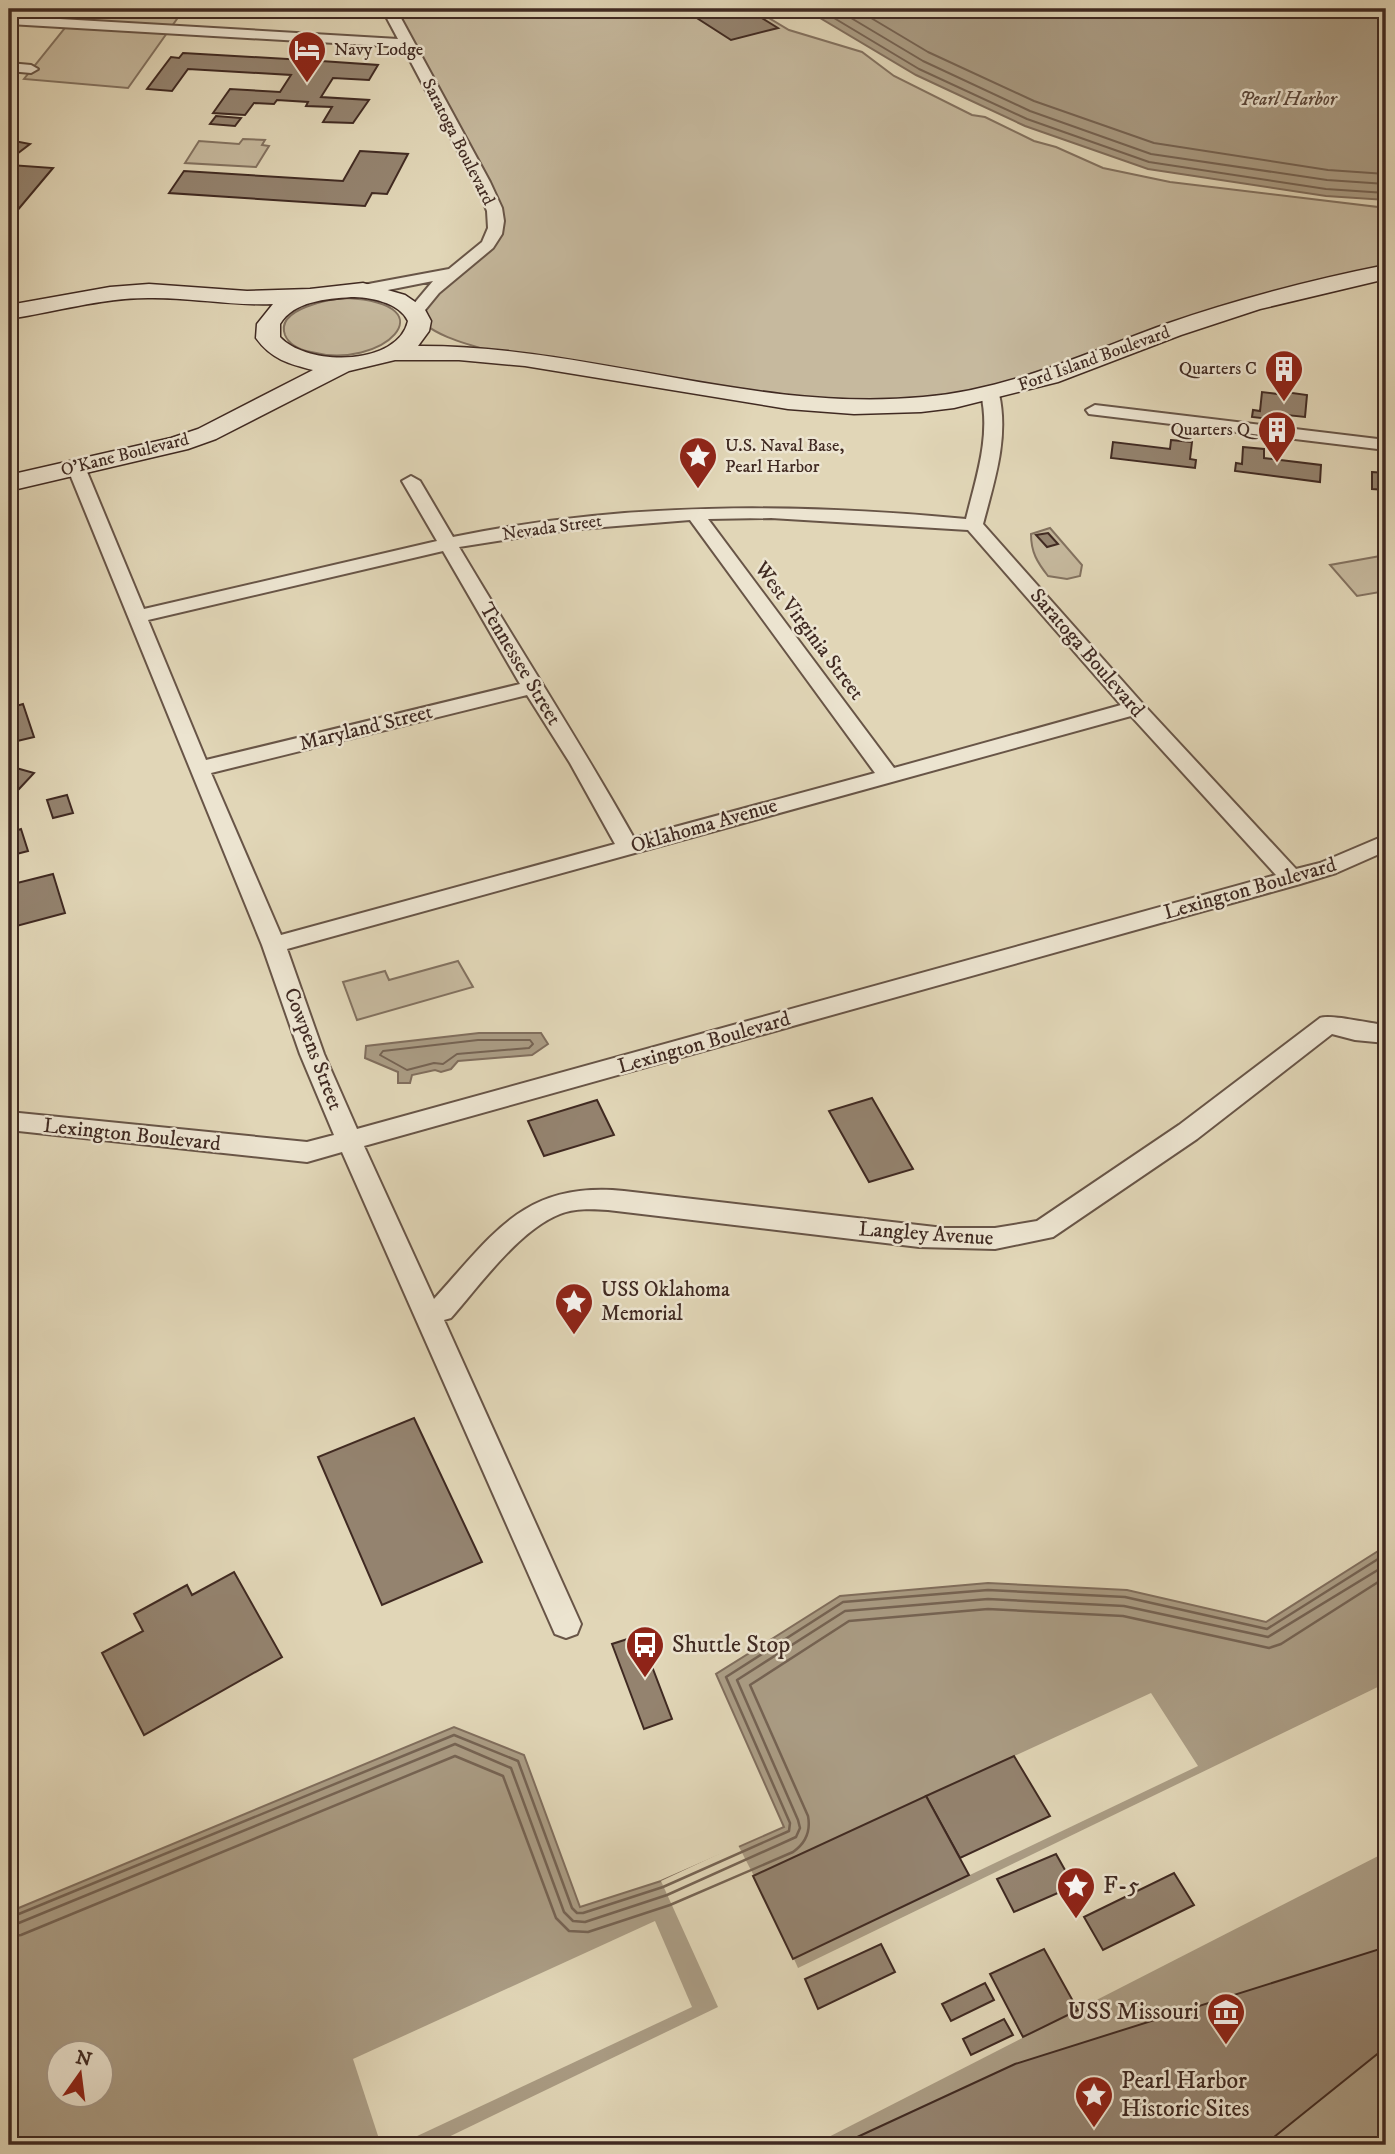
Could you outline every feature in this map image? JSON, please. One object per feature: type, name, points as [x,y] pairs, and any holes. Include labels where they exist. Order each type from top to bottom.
[{"type":"street","name":"Saratoga Boulevard","points":[[389,9],[494,209],[493,235],[483,249],[429,292],[416,315]]},
{"type":"street","points":[[9,20],[406,43]]},
{"type":"street","points":[[9,68],[31,69]]},
{"type":"street","name":"Saratoga Boulevard","points":[[363,290],[414,282],[459,268]]},
{"type":"street","name":"Ford Island Boulevard","points":[[363,290],[395,298],[455,341],[506,355],[752,399],[828,407],[922,405],[990,394],[1045,380],[1213,316],[1344,280],[1386,272]]},
{"type":"street","points":[[9,312],[110,294],[149,291],[247,298],[363,290]]},
{"type":"street","points":[[237,419],[252,398],[266,355],[270,320],[280,310],[316,294]]},
{"type":"street","points":[[208,297],[266,355],[282,354],[299,360],[343,365],[369,361],[392,353],[408,343],[417,331],[416,315]]},
{"type":"street","name":"Ford Island Boulevard","points":[[392,353],[454,351],[506,355]]},
{"type":"street","name":"O'Kane Boulevard","points":[[9,483],[179,444],[237,419],[343,365]]},
{"type":"street","points":[[974,525],[988,460],[995,408],[990,394]]},
{"type":"street","points":[[1095,410],[1386,445]]},
{"type":"street","name":"Cowpens Street","points":[[76,467],[199,769],[275,945],[312,1054],[566,1624]]},
{"type":"street","name":"Tennessee Street","points":[[411,481],[532,687],[581,763],[628,847]]},
{"type":"street","name":"Nevada Street","points":[[138,616],[449,545],[568,524],[744,511],[813,513],[974,525]]},
{"type":"street","name":"West Virginia Street","points":[[695,514],[888,775]]},
{"type":"street","name":"Saratoga Boulevard","points":[[974,525],[1135,708],[1292,879]]},
{"type":"street","name":"Maryland Street","points":[[199,769],[532,687]]},
{"type":"street","name":"Oklahoma Avenue","points":[[275,945],[1135,708]]},
{"type":"street","name":"Lexington Boulevard","points":[[9,1121],[307,1152],[351,1142],[1292,879],[1328,868],[1386,842]]},
{"type":"street","name":"Langley Avenue","points":[[441,1310],[511,1236],[547,1208],[573,1200],[619,1202],[883,1233],[988,1240],[1019,1237],[1044,1230],[1188,1132],[1328,1024],[1386,1034]]},
{"type":"shaded area","points":[[9,9],[184,9],[128,88],[24,79],[68,24],[9,20]]},
{"type":"shaded area","points":[[216,9],[754,9],[789,30],[862,52],[894,76],[972,115],[985,117],[1034,141],[1056,147],[1103,168],[1170,182],[1386,208],[1386,272],[1344,280],[1045,380],[864,408],[506,355],[442,335],[421,321],[415,312],[469,261],[496,223],[394,17]]},
{"type":"shaded area","points":[[243,139],[265,140],[262,145],[269,146],[256,167],[185,163],[199,141],[239,144]]},
{"type":"shaded area","points":[[347,298],[378,303],[395,312],[400,323],[395,334],[381,345],[361,352],[337,355],[304,350],[287,339],[284,326],[288,318],[296,312],[318,303]]},
{"type":"shaded area","points":[[1050,528],[1082,565],[1080,576],[1067,579],[1048,576],[1041,566],[1033,552],[1031,534]]},
{"type":"shaded area","points":[[1386,555],[1386,591],[1357,596],[1330,565]]},
{"type":"shaded area","points":[[458,961],[473,987],[357,1020],[343,982],[385,971],[389,980]]},
{"type":"water","name":"Pearl Harbor","points":[[805,9],[1386,9],[1386,200],[1326,196],[1148,169],[1025,126],[916,75]]},
{"type":"water","points":[[479,1033],[541,1033],[548,1044],[532,1055],[458,1061],[451,1069],[412,1075],[410,1083],[398,1083],[398,1072],[365,1058],[366,1046]]},
{"type":"water","points":[[1386,1546],[1386,2145],[9,2145],[9,1912],[454,1727],[524,1755],[580,1907],[661,1881],[784,1827],[716,1674],[840,1596],[988,1583],[1127,1590],[1266,1622]]},
{"type":"pier","name":"F-5","points":[[1386,1683],[1386,1852],[813,2145],[432,2145],[718,2007],[661,1881],[738,1845],[754,1876],[1151,1693],[1198,1766],[794,1959],[798,1968]]},
{"type":"pier","points":[[655,1921],[692,2007],[398,2145],[381,2145],[353,2059]]},
{"type":"building","points":[[708,9],[747,9],[778,28],[731,40],[689,13]]},
{"type":"building","name":"Navy Lodge","points":[[183,53],[378,65],[369,80],[333,78],[321,97],[369,100],[353,123],[323,122],[332,107],[306,106],[308,102],[277,100],[274,104],[254,103],[245,115],[213,113],[230,89],[280,92],[291,75],[188,69],[172,91],[147,89],[171,57],[179,58]]},
{"type":"building","points":[[216,116],[241,118],[235,126],[210,124]]},
{"type":"building","points":[[9,140],[30,144],[9,160]]},
{"type":"building","points":[[360,151],[408,154],[387,194],[372,193],[365,206],[169,193],[184,171],[343,181]]},
{"type":"building","points":[[10,165],[53,168],[9,218]]},
{"type":"building","name":"Quarters C","points":[[1278,391],[1307,395],[1305,417],[1287,415],[1286,421],[1252,417],[1253,410],[1260,411],[1262,392],[1278,394]]},
{"type":"building","points":[[1380,404],[1386,404],[1386,424],[1380,424]]},
{"type":"building","points":[[1171,440],[1192,442],[1190,459],[1196,460],[1195,468],[1111,458],[1113,442],[1170,449]]},
{"type":"building","name":"Quarters Q","points":[[1243,447],[1264,449],[1264,458],[1321,465],[1320,482],[1235,471],[1236,463],[1242,464]]},
{"type":"building","points":[[1372,472],[1386,473],[1386,490],[1372,489]]},
{"type":"building","points":[[1048,533],[1058,544],[1047,547],[1036,535]]},
{"type":"building","points":[[23,704],[34,737],[9,743],[9,708]]},
{"type":"building","points":[[9,766],[34,773],[19,789],[9,786]]},
{"type":"building","points":[[67,795],[73,813],[53,818],[47,800]]},
{"type":"building","points":[[21,829],[28,851],[9,856],[9,833]]},
{"type":"building","points":[[53,874],[65,913],[9,928],[9,885]]},
{"type":"building","points":[[872,1098],[913,1169],[869,1182],[829,1111]]},
{"type":"building","points":[[597,1100],[614,1135],[544,1156],[528,1121]]},
{"type":"building","points":[[414,1418],[482,1562],[382,1605],[318,1457]]},
{"type":"building","points":[[234,1572],[282,1657],[144,1735],[102,1653],[143,1631],[134,1614],[187,1585],[192,1595]]},
{"type":"building","points":[[640,1635],[672,1719],[644,1729],[612,1644]]},
{"type":"building","points":[[1014,1756],[1050,1816],[960,1858],[926,1796]]},
{"type":"building","points":[[926,1796],[969,1875],[793,1959],[753,1876]]},
{"type":"building","points":[[1056,1854],[1074,1886],[1014,1912],[997,1879]]},
{"type":"building","points":[[1174,1873],[1194,1905],[1103,1950],[1084,1917]]},
{"type":"building","points":[[881,1944],[895,1972],[818,2009],[805,1979]]},
{"type":"building","name":"USS Missouri","points":[[1386,1947],[1386,2047],[1264,2145],[840,2145],[1015,2064]]},
{"type":"building","points":[[1044,1949],[1078,2010],[1023,2037],[990,1974]]},
{"type":"building","points":[[985,1983],[994,2000],[951,2021],[942,2004]]},
{"type":"building","points":[[1004,2019],[1013,2035],[971,2055],[963,2039]]},
{"type":"place","name":"Navy Lodge","points":[[307,84]]},
{"type":"place","name":"Quarters C","points":[[1284,403]]},
{"type":"place","name":"Quarters Q","points":[[1277,464]]},
{"type":"place","name":"U.S. Naval Base, Pearl Harbor","points":[[698,490]]},
{"type":"place","name":"USS Oklahoma Memorial","points":[[574,1336]]},
{"type":"place","name":"Shuttle Stop","points":[[645,1679]]},
{"type":"place","name":"F-5","points":[[1076,1920]]},
{"type":"place","name":"USS Missouri","points":[[1226,2046]]},
{"type":"place","name":"Pearl Harbor Historic Sites","points":[[1094,2129]]}]
